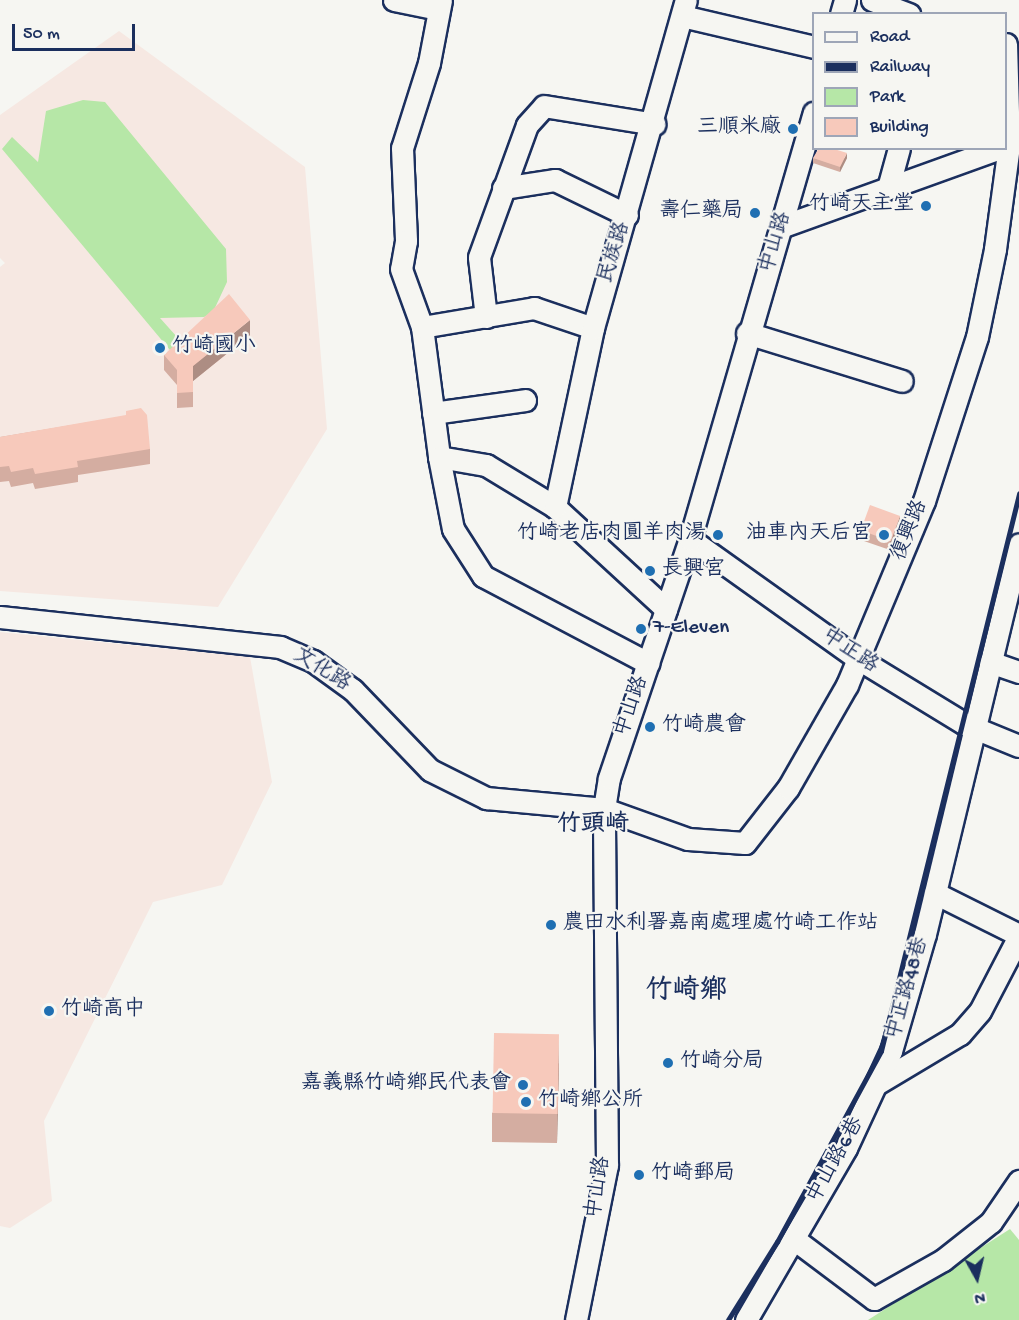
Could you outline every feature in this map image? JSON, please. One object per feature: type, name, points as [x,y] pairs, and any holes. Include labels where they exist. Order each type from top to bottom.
[{"type":"street","points":[[394,0],[439,4],[429,63],[402,148],[406,241],[401,269],[422,327],[439,458],[453,529],[483,576],[648,663]]},
{"type":"street","points":[[872,0],[904,12]]},
{"type":"street","points":[[685,8],[812,47]]},
{"type":"street","name":"民族路","points":[[555,507],[593,328],[655,124],[685,8]]},
{"type":"street","points":[[486,317],[479,257],[527,125],[544,106],[655,124]]},
{"type":"street","name":"復興路","points":[[604,809],[688,838],[745,843],[759,832],[809,755],[857,658],[924,501],[977,337],[1008,146],[1007,112]]},
{"type":"street","name":"中山路","points":[[576,1320],[606,1165],[609,947],[604,809],[648,663],[690,539],[747,333],[783,226],[812,117]]},
{"type":"street","points":[[888,188],[898,150]]},
{"type":"street","points":[[783,226],[997,150]]},
{"type":"street","points":[[503,188],[555,180],[627,215]]},
{"type":"street","points":[[422,327],[534,308],[593,328]]},
{"type":"street","points":[[747,333],[902,381]]},
{"type":"street","points":[[433,413],[525,400]]},
{"type":"street","points":[[439,458],[486,465],[555,507],[666,609]]},
{"type":"street","name":"中正路","points":[[690,539],[857,658],[974,729],[1019,747]]},
{"type":"street","name":"中正路48巷","points":[[878,1083],[935,893],[1017,552]]},
{"type":"street","name":"文化路","points":[[0,617],[280,647],[313,661],[353,690],[412,755],[458,786],[486,798],[604,809]]},
{"type":"street","points":[[990,662],[1019,672]]},
{"type":"street","points":[[878,1083],[960,1034],[980,1011],[1019,935],[935,893]]},
{"type":"street","name":"中山路6巷","points":[[746,1320],[794,1239],[878,1083]]},
{"type":"street","points":[[794,1239],[874,1299],[943,1260],[991,1222],[1019,1180]]},
{"type":"shaded area","name":"竹崎國小","points":[[119,31],[305,167],[327,429],[218,607],[0,591],[0,267],[5,263],[0,258],[0,115]]},
{"type":"shaded area","name":"竹崎高中","points":[[0,632],[250,657],[272,782],[222,885],[153,902],[44,1121],[52,1201],[10,1228],[0,1226]]},
{"type":"green space","points":[[83,100],[105,102],[226,249],[227,282],[213,312],[204,317],[160,318],[186,347],[175,356],[2,149],[12,137],[38,162],[46,111]]},
{"type":"green space","points":[[1010,1229],[1019,1240],[1019,1320],[868,1320]]},
{"type":"building","points":[[818,150],[837,150],[847,153],[840,167],[813,158]]},
{"type":"building","points":[[229,294],[250,320],[193,366],[193,392],[177,393],[177,370],[164,355]]},
{"type":"building","points":[[141,408],[147,415],[150,449],[77,461],[78,467],[35,474],[33,468],[11,472],[9,466],[0,467],[0,437],[126,415],[126,411]]},
{"type":"building","points":[[870,505],[900,516],[891,541],[861,530]]},
{"type":"building","name":"竹崎鄉公所","points":[[494,1033],[559,1034],[558,1114],[493,1113]]},
{"type":"railway","points":[[728,1320],[777,1242],[881,1051],[1019,494]]},
{"type":"place","name":"三順米廠","points":[[793,129]]},
{"type":"place","name":"竹崎天主堂","points":[[926,206]]},
{"type":"place","name":"壽仁藥局","points":[[755,213]]},
{"type":"place","name":"竹崎國小","points":[[160,348]]},
{"type":"place","name":"竹崎老店肉圓羊肉湯","points":[[718,535]]},
{"type":"place","name":"油車內天后宮","points":[[884,535]]},
{"type":"place","name":"長興宮","points":[[650,571]]},
{"type":"place","name":"7-Eleven","points":[[641,629]]},
{"type":"place","name":"竹崎農會","points":[[650,727]]},
{"type":"place","name":"農田水利署嘉南處理處竹崎工作站","points":[[551,925]]},
{"type":"place","name":"竹崎高中","points":[[49,1011]]},
{"type":"place","name":"竹崎分局","points":[[668,1063]]},
{"type":"place","name":"嘉義縣竹崎鄉民代表會","points":[[523,1085]]},
{"type":"place","name":"竹崎鄉公所","points":[[526,1102]]},
{"type":"place","name":"竹崎郵局","points":[[639,1175]]},
{"type":"district","name":"竹頭崎","points":[[593,826]]},
{"type":"district","name":"竹崎鄉","points":[[686,993]]}]
